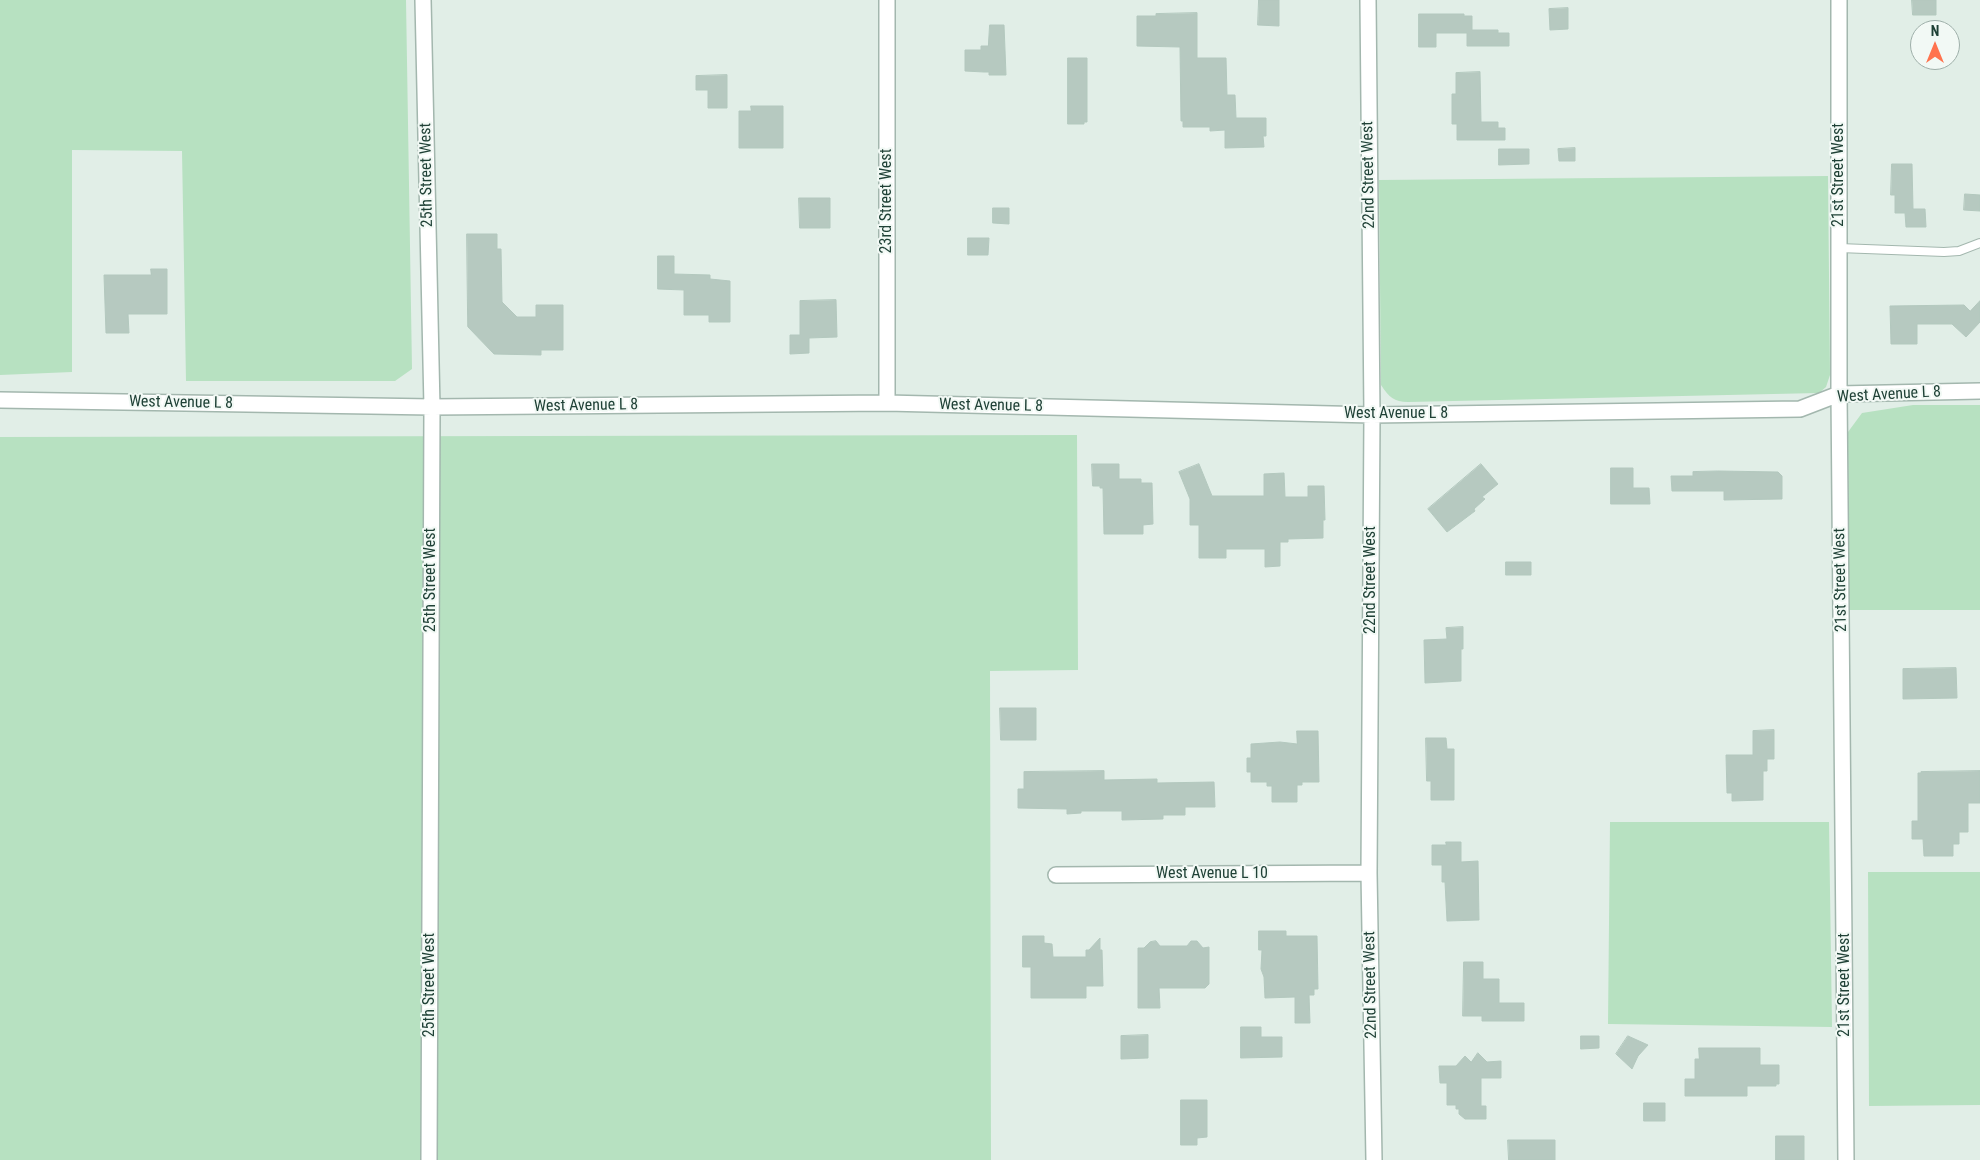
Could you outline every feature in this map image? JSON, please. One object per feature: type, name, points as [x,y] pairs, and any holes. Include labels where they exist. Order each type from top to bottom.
[{"type":"street","name":"25th Street West","points":[[423,0],[432,407],[429,1160]]},
{"type":"street","name":"23rd Street West","points":[[887,0],[887,403]]},
{"type":"street","name":"22nd Street West","points":[[1368,0],[1372,416],[1368,873],[1374,1160]]},
{"type":"street","name":"21st Street West","points":[[1839,0],[1839,394],[1846,1160]]},
{"type":"street","name":"West Avenue L 8","points":[[0,400],[432,407],[887,403],[1372,416],[1800,409],[1839,394],[1980,391]]},
{"type":"street","name":"West Avenue L 10","points":[[1056,875],[1368,873]]},
{"type":"lane","points":[[1839,248],[1944,252],[1959,251],[1980,243]]},
{"type":"green space","points":[[0,0],[406,0],[412,369],[395,381],[186,381],[182,151],[72,150],[72,372],[0,375]]},
{"type":"green space","points":[[1828,176],[1830,375],[1826,387],[1819,393],[1408,402],[1392,398],[1381,385],[1379,180]]},
{"type":"green space","points":[[1913,405],[1980,405],[1980,610],[1849,610],[1848,432],[1862,413]]},
{"type":"green space","points":[[1077,435],[1078,670],[990,671],[991,1160],[0,1160],[0,437]]},
{"type":"green space","points":[[1610,822],[1829,822],[1832,1027],[1608,1024]]},
{"type":"green space","points":[[1868,872],[1980,872],[1980,1105],[1869,1106]]},
{"type":"building","points":[[1259,0],[1279,0],[1279,26],[1258,25]]},
{"type":"building","points":[[1912,0],[1936,0],[1936,15],[1913,15]]},
{"type":"building","points":[[1568,8],[1568,29],[1550,30],[1549,9]]},
{"type":"building","points":[[1197,13],[1197,58],[1226,58],[1227,95],[1235,95],[1236,118],[1266,118],[1266,136],[1263,136],[1264,147],[1225,148],[1225,130],[1210,131],[1210,127],[1183,127],[1183,121],[1181,121],[1180,47],[1137,46],[1137,16]]},
{"type":"building","points":[[1419,14],[1464,14],[1464,16],[1472,16],[1472,30],[1498,30],[1498,33],[1509,33],[1509,46],[1467,46],[1467,33],[1436,33],[1436,47],[1419,47]]},
{"type":"building","points":[[990,25],[1004,25],[1006,75],[989,75],[989,72],[965,71],[965,50],[981,50],[981,46],[988,46]]},
{"type":"building","points":[[1068,58],[1087,58],[1087,122],[1084,122],[1084,124],[1068,124]]},
{"type":"building","points":[[1480,72],[1481,122],[1498,122],[1498,128],[1505,128],[1505,140],[1457,140],[1457,124],[1452,124],[1452,94],[1456,94],[1456,73]]},
{"type":"building","points":[[727,75],[727,108],[708,108],[708,90],[696,90],[696,76]]},
{"type":"building","points":[[751,106],[783,106],[783,148],[739,148],[739,111],[751,111]]},
{"type":"building","points":[[1575,148],[1575,161],[1559,161],[1558,149]]},
{"type":"building","points":[[1499,149],[1529,149],[1529,164],[1499,165]]},
{"type":"building","points":[[1892,164],[1912,164],[1913,209],[1925,209],[1926,227],[1906,227],[1905,213],[1895,213],[1895,195],[1891,195]]},
{"type":"building","points":[[1965,194],[1980,195],[1980,211],[1964,210]]},
{"type":"building","points":[[799,198],[830,198],[830,228],[800,228]]},
{"type":"building","points":[[993,208],[1009,208],[1009,224],[993,223]]},
{"type":"building","points":[[467,234],[497,234],[497,249],[501,249],[502,302],[517,317],[536,317],[536,305],[563,305],[563,350],[541,350],[541,355],[494,354],[468,327]]},
{"type":"building","points":[[968,238],[989,238],[988,255],[968,255]]},
{"type":"building","points":[[658,256],[674,256],[674,274],[710,275],[710,279],[730,281],[730,322],[709,322],[709,315],[684,315],[684,290],[658,289]]},
{"type":"building","points":[[151,269],[167,269],[167,314],[128,314],[129,333],[106,333],[104,275],[151,275]]},
{"type":"building","points":[[836,300],[837,337],[809,338],[809,353],[790,354],[790,335],[800,335],[800,301]]},
{"type":"building","points":[[1980,301],[1980,322],[1966,337],[1952,324],[1917,324],[1917,344],[1891,344],[1890,306],[1964,305],[1970,311]]},
{"type":"building","points":[[1092,464],[1119,464],[1119,479],[1141,479],[1141,483],[1152,483],[1153,524],[1143,525],[1143,534],[1104,534],[1103,488],[1093,486]]},
{"type":"building","points":[[1199,464],[1212,496],[1264,496],[1264,474],[1284,473],[1285,497],[1308,497],[1308,486],[1324,486],[1325,520],[1323,520],[1323,538],[1288,539],[1288,542],[1280,542],[1280,566],[1265,567],[1265,549],[1226,549],[1226,558],[1199,558],[1199,525],[1190,525],[1190,499],[1179,472]]},
{"type":"building","points":[[1481,464],[1498,484],[1482,497],[1485,499],[1474,509],[1475,511],[1447,532],[1428,509]]},
{"type":"building","points":[[1611,468],[1633,468],[1633,488],[1649,488],[1650,504],[1611,504]]},
{"type":"building","points":[[1693,472],[1778,472],[1782,476],[1782,499],[1724,500],[1724,491],[1672,491],[1671,476],[1693,476]]},
{"type":"building","points":[[1506,562],[1531,562],[1531,575],[1506,575]]},
{"type":"building","points":[[1463,627],[1461,681],[1425,683],[1424,640],[1447,639],[1446,628]]},
{"type":"building","points":[[1956,668],[1957,698],[1903,699],[1903,669]]},
{"type":"building","points":[[1000,708],[1036,708],[1036,740],[1001,740]]},
{"type":"building","points":[[1774,730],[1774,759],[1767,759],[1767,771],[1763,771],[1763,800],[1732,801],[1732,793],[1727,793],[1726,755],[1753,755],[1753,731]]},
{"type":"building","points":[[1297,731],[1318,731],[1319,782],[1302,782],[1302,785],[1297,785],[1297,802],[1272,802],[1272,786],[1267,786],[1267,782],[1251,782],[1251,772],[1247,772],[1247,758],[1251,758],[1251,744],[1280,742],[1297,744]]},
{"type":"building","points":[[1426,738],[1446,738],[1447,749],[1454,749],[1454,800],[1431,800],[1431,781],[1427,781]]},
{"type":"building","points":[[1104,771],[1104,780],[1157,779],[1157,783],[1214,782],[1215,807],[1185,807],[1185,815],[1163,815],[1163,819],[1122,820],[1122,811],[1081,811],[1081,813],[1067,814],[1067,809],[1018,808],[1018,789],[1024,789],[1024,772]]},
{"type":"building","points":[[1980,771],[1980,803],[1968,803],[1968,832],[1959,832],[1959,844],[1953,844],[1953,856],[1924,856],[1923,839],[1912,839],[1912,821],[1918,821],[1918,773]]},
{"type":"building","points":[[1446,842],[1461,842],[1461,862],[1478,861],[1479,920],[1447,921],[1445,882],[1442,882],[1442,865],[1432,865],[1432,845],[1446,845]]},
{"type":"building","points":[[1259,931],[1286,931],[1286,936],[1317,936],[1318,989],[1314,989],[1314,995],[1309,995],[1310,1023],[1295,1023],[1295,997],[1265,998],[1264,977],[1261,969],[1262,950],[1259,950]]},
{"type":"building","points":[[1023,936],[1044,936],[1044,943],[1052,944],[1053,957],[1086,957],[1086,950],[1089,950],[1100,938],[1103,986],[1086,986],[1086,998],[1031,998],[1031,967],[1023,967]]},
{"type":"building","points":[[1156,941],[1160,946],[1187,946],[1191,941],[1197,941],[1203,948],[1209,947],[1209,984],[1205,988],[1159,988],[1160,1008],[1138,1008],[1138,948],[1144,948],[1150,942]]},
{"type":"building","points":[[1464,962],[1483,962],[1483,979],[1499,979],[1499,1003],[1524,1003],[1524,1021],[1482,1021],[1482,1016],[1463,1016]]},
{"type":"building","points":[[1241,1027],[1261,1027],[1261,1037],[1282,1037],[1282,1057],[1241,1058]]},
{"type":"building","points":[[1148,1035],[1148,1058],[1121,1059],[1121,1036]]},
{"type":"building","points":[[1581,1036],[1599,1036],[1599,1048],[1581,1049]]},
{"type":"building","points":[[1628,1036],[1648,1045],[1638,1056],[1632,1069],[1616,1054]]},
{"type":"building","points":[[1699,1048],[1760,1048],[1760,1065],[1779,1065],[1779,1084],[1776,1084],[1776,1086],[1747,1086],[1747,1096],[1685,1096],[1685,1079],[1695,1079],[1695,1059],[1699,1059]]},
{"type":"building","points":[[1478,1053],[1487,1062],[1501,1061],[1501,1078],[1481,1078],[1481,1106],[1486,1106],[1486,1119],[1465,1119],[1459,1114],[1459,1109],[1456,1109],[1456,1105],[1447,1105],[1447,1083],[1440,1083],[1439,1066],[1456,1066],[1465,1056],[1471,1062]]},
{"type":"building","points":[[1181,1100],[1207,1100],[1207,1137],[1197,1138],[1197,1145],[1181,1145]]},
{"type":"building","points":[[1644,1103],[1665,1103],[1665,1121],[1644,1121]]},
{"type":"building","points":[[1776,1136],[1804,1136],[1804,1160],[1776,1160]]},
{"type":"building","points":[[1508,1140],[1555,1140],[1555,1160],[1509,1160]]}]
